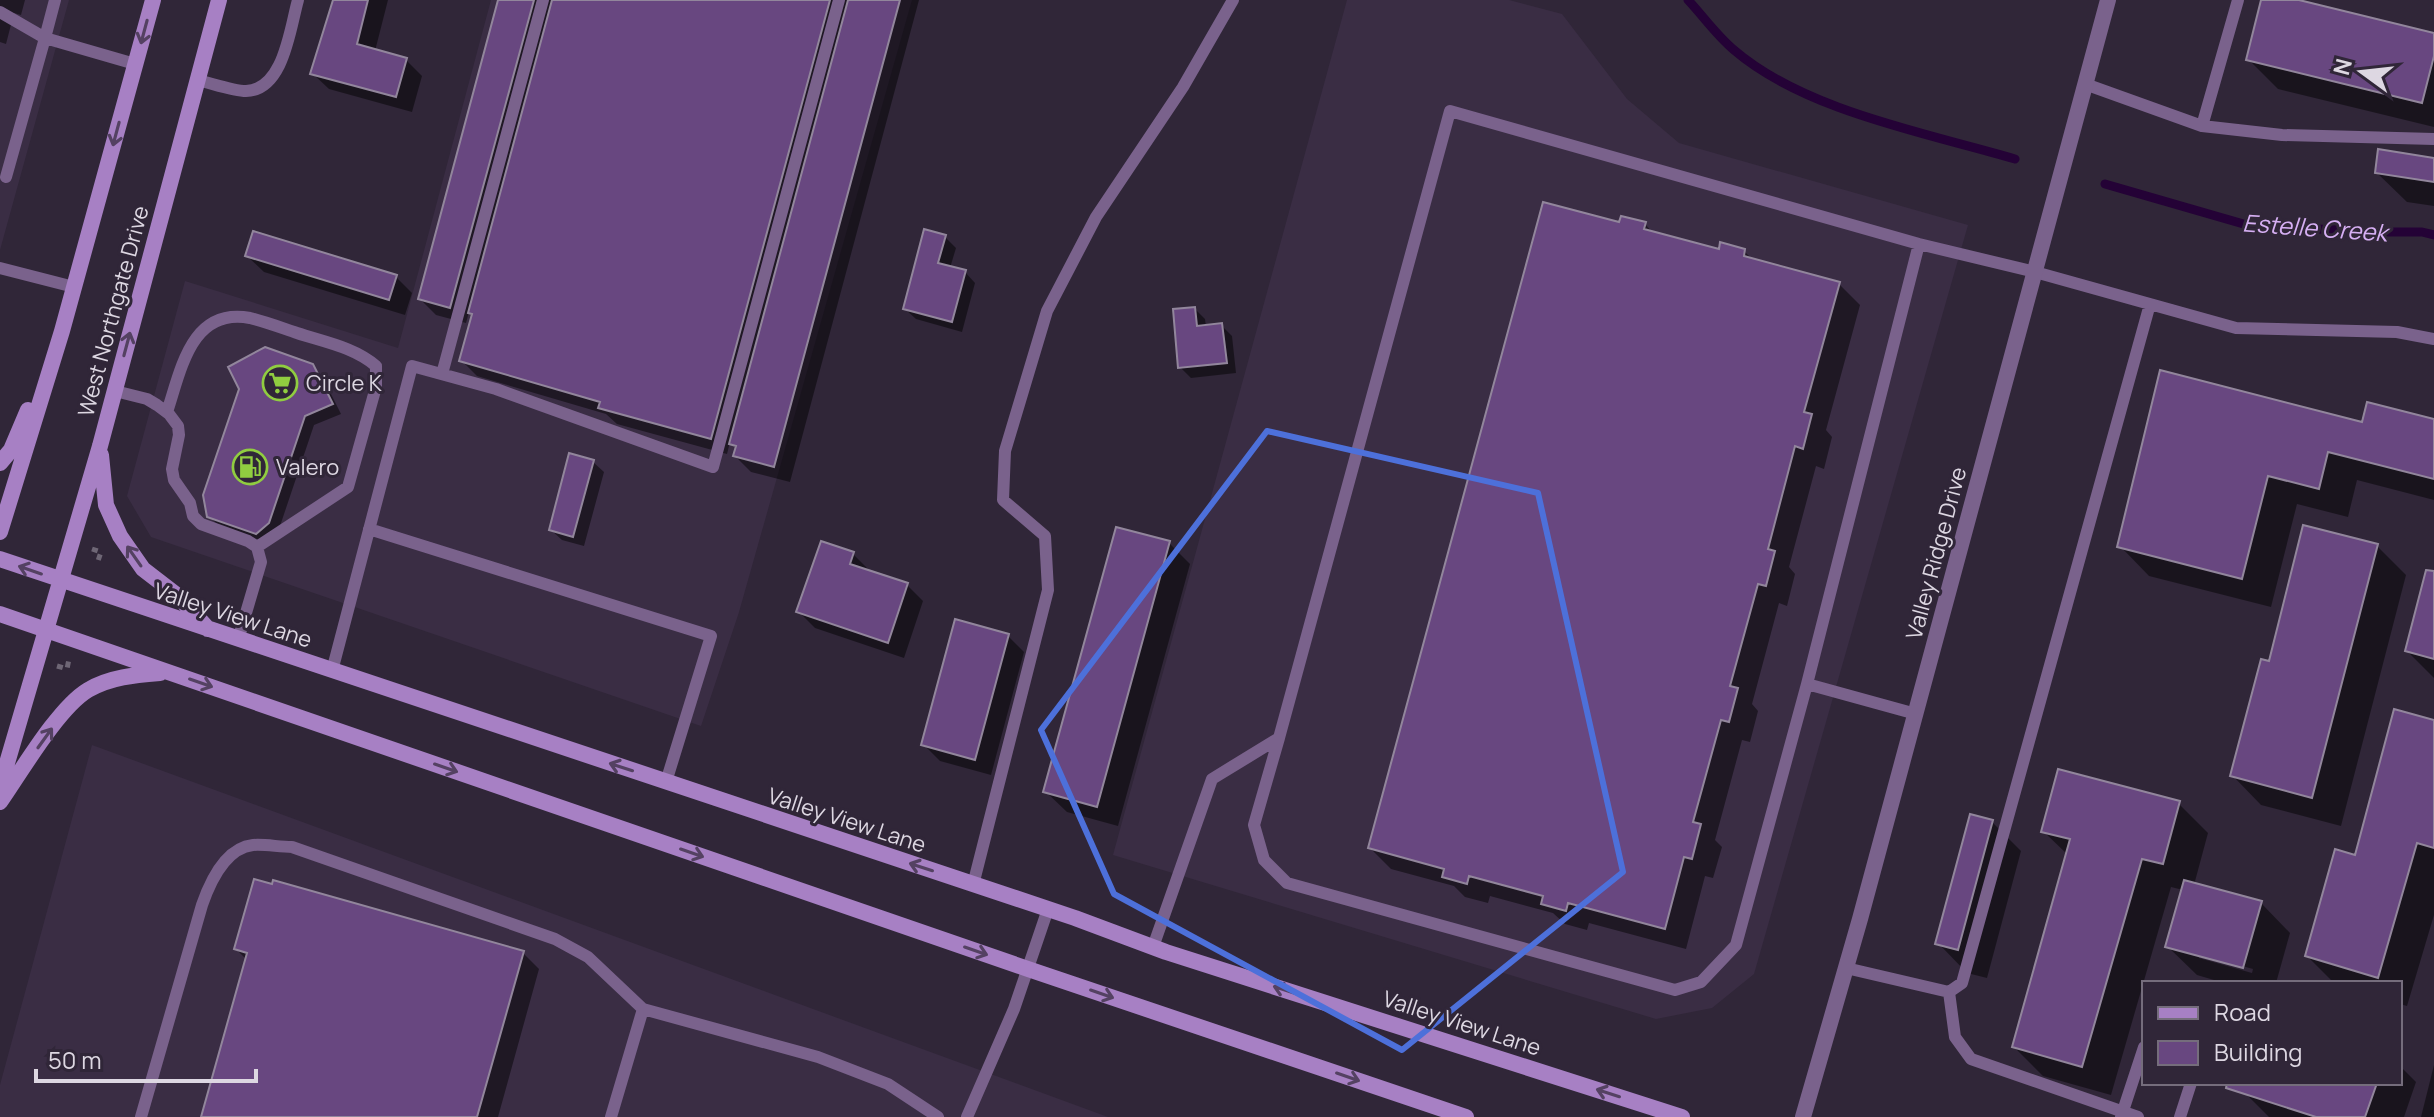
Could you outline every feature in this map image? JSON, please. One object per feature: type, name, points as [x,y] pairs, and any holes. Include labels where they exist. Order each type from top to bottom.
[{"type":"main road","name":"West Northgate Drive","points":[[0,532],[62,331],[153,0]]},
{"type":"main road","name":"West Northgate Drive","points":[[0,787],[100,446],[219,0]]},
{"type":"main road","points":[[0,463],[11,450],[62,331]]},
{"type":"main road","points":[[100,446],[106,505],[120,536],[143,569],[178,596],[209,630]]},
{"type":"main road","name":"Valley View Lane","points":[[0,559],[1048,909],[1153,947],[1682,1117]]},
{"type":"main road","points":[[0,614],[1466,1117]]},
{"type":"main road","points":[[0,802],[71,702],[87,690],[108,681],[169,673]]},
{"type":"street","name":"Valley Ridge Drive","points":[[1803,1117],[1916,714],[2108,0]]},
{"type":"lane","points":[[6,177],[55,0]]},
{"type":"lane","points":[[197,80],[246,91],[265,86],[280,67],[298,0]]},
{"type":"lane","points":[[442,374],[543,0]]},
{"type":"lane","points":[[332,671],[412,366],[496,389],[713,467],[839,0]]},
{"type":"lane","points":[[973,885],[1048,590],[1045,536],[1003,500],[1005,451],[1047,311],[1096,217],[1183,87],[1233,0]]},
{"type":"lane","points":[[2202,126],[2238,0]]},
{"type":"lane","points":[[0,12],[45,38],[135,64]]},
{"type":"lane","points":[[2085,84],[2202,126],[2282,135],[2434,139]]},
{"type":"lane","points":[[1919,244],[1807,684],[1736,945],[1701,982],[1675,990],[1287,883],[1264,860],[1254,825],[1450,111],[1919,244],[2035,272],[2236,328],[2397,332],[2434,339]]},
{"type":"lane","points":[[0,268],[74,287]]},
{"type":"lane","points":[[1846,968],[1949,992],[1962,983],[2150,304]]},
{"type":"lane","points":[[167,412],[190,345],[204,328],[228,317],[250,318],[359,353],[376,366],[376,387],[348,487],[257,547]]},
{"type":"lane","points":[[115,391],[147,399],[167,412],[178,426],[172,469],[174,480],[190,503],[193,516],[201,524],[257,547],[261,562],[238,640]]},
{"type":"lane","points":[[369,529],[711,636],[666,782]]},
{"type":"lane","points":[[1807,684],[1916,714]]},
{"type":"lane","points":[[1153,947],[1212,779],[1279,738]]},
{"type":"lane","points":[[141,1117],[210,882],[226,860],[250,845],[292,847],[555,939],[588,957],[643,1009],[818,1057],[888,1084],[938,1117]]},
{"type":"lane","points":[[967,1117],[998,1049],[1048,909]]},
{"type":"lane","points":[[1949,992],[1955,1037],[1971,1059],[2122,1114],[2138,1117]]},
{"type":"lane","points":[[611,1117],[643,1009]]},
{"type":"lane","points":[[2122,1114],[2142,1053]]},
{"type":"lane","points":[[2180,1117],[2190,1085]]},
{"type":"path","points":[[91,549],[101,552],[98,561]]},
{"type":"path","points":[[57,666],[67,669],[70,658]]},
{"type":"highlighted area","points":[[1267,431],[1538,493],[1623,872],[1402,1050],[1114,894],[1041,730]]},
{"type":"shaded area","points":[[0,0],[69,0],[0,250]]},
{"type":"shaded area","points":[[491,0],[912,0],[739,612],[701,726],[151,537],[127,496],[185,281],[398,348]]},
{"type":"shaded area","points":[[1347,0],[1509,0],[1562,14],[1627,99],[1679,143],[1968,225],[1754,974],[1712,1008],[1656,1019],[1113,855]]},
{"type":"shaded area","points":[[92,745],[1108,1117],[0,1117],[0,1085]]},
{"type":"building","points":[[333,0],[368,0],[357,44],[407,58],[396,97],[310,74]]},
{"type":"building","points":[[498,0],[534,0],[450,308],[418,299]]},
{"type":"building","points":[[552,0],[830,0],[711,439],[598,408],[600,402],[459,361],[472,314],[468,313]]},
{"type":"building","points":[[848,0],[900,0],[774,467],[733,456],[736,446],[729,444]]},
{"type":"building","points":[[2261,0],[2299,0],[2434,33],[2434,56],[2422,103],[2246,60]]},
{"type":"building","points":[[2378,149],[2434,158],[2434,182],[2375,173]]},
{"type":"building","points":[[1543,202],[1619,222],[1621,216],[1646,222],[1644,229],[1719,249],[1720,242],[1745,249],[1744,256],[1840,282],[1804,412],[1812,414],[1803,449],[1795,446],[1768,549],[1775,551],[1766,586],[1758,584],[1730,686],[1738,688],[1729,722],[1721,720],[1693,822],[1701,824],[1692,859],[1684,857],[1665,929],[1568,903],[1566,911],[1541,904],[1543,896],[1469,876],[1467,884],[1442,877],[1444,869],[1368,848]]},
{"type":"building","points":[[924,229],[946,235],[938,263],[966,270],[952,322],[903,309]]},
{"type":"building","points":[[253,231],[397,275],[389,300],[245,256]]},
{"type":"building","points":[[1195,307],[1197,326],[1222,323],[1227,363],[1178,368],[1173,309]]},
{"type":"building","points":[[265,347],[313,364],[333,404],[305,416],[269,523],[256,534],[207,517],[203,495],[239,389],[228,367]]},
{"type":"building","points":[[2160,370],[2362,422],[2367,402],[2434,419],[2434,479],[2328,452],[2319,489],[2268,476],[2242,579],[2117,547]]},
{"type":"building","points":[[569,453],[594,460],[573,537],[549,530]]},
{"type":"building","points":[[2303,525],[2378,544],[2312,798],[2230,776],[2261,659],[2269,661]]},
{"type":"building","points":[[1116,527],[1170,541],[1097,807],[1043,792]]},
{"type":"building","points":[[821,541],[854,552],[850,564],[908,583],[888,643],[796,612]]},
{"type":"building","points":[[2426,570],[2434,571],[2434,659],[2405,651]]},
{"type":"building","points":[[955,619],[1009,634],[975,760],[921,745]]},
{"type":"building","points":[[2394,709],[2434,720],[2434,848],[2417,843],[2378,978],[2305,956],[2335,849],[2355,855]]},
{"type":"building","points":[[2058,769],[2180,801],[2163,864],[2142,859],[2082,1067],[2012,1047],[2070,839],[2041,832]]},
{"type":"building","points":[[1970,814],[1993,820],[1958,950],[1935,944]]},
{"type":"building","points":[[254,879],[272,884],[273,880],[524,951],[477,1117],[201,1117],[247,953],[234,949]]},
{"type":"building","points":[[2184,880],[2262,901],[2243,968],[2165,947]]},
{"type":"building","points":[[2227,1085],[2376,1085],[2365,1117],[2316,1117],[2226,1088]]},
{"type":"waterway","points":[[1688,0],[1734,50],[1795,89],[1868,118],[2015,159]]},
{"type":"waterway","name":"Estelle Creek","points":[[2105,184],[2247,225],[2434,235]]},
{"type":"place","name":"Circle K","points":[[280,383]]},
{"type":"place","name":"Valero","points":[[250,467]]}]
